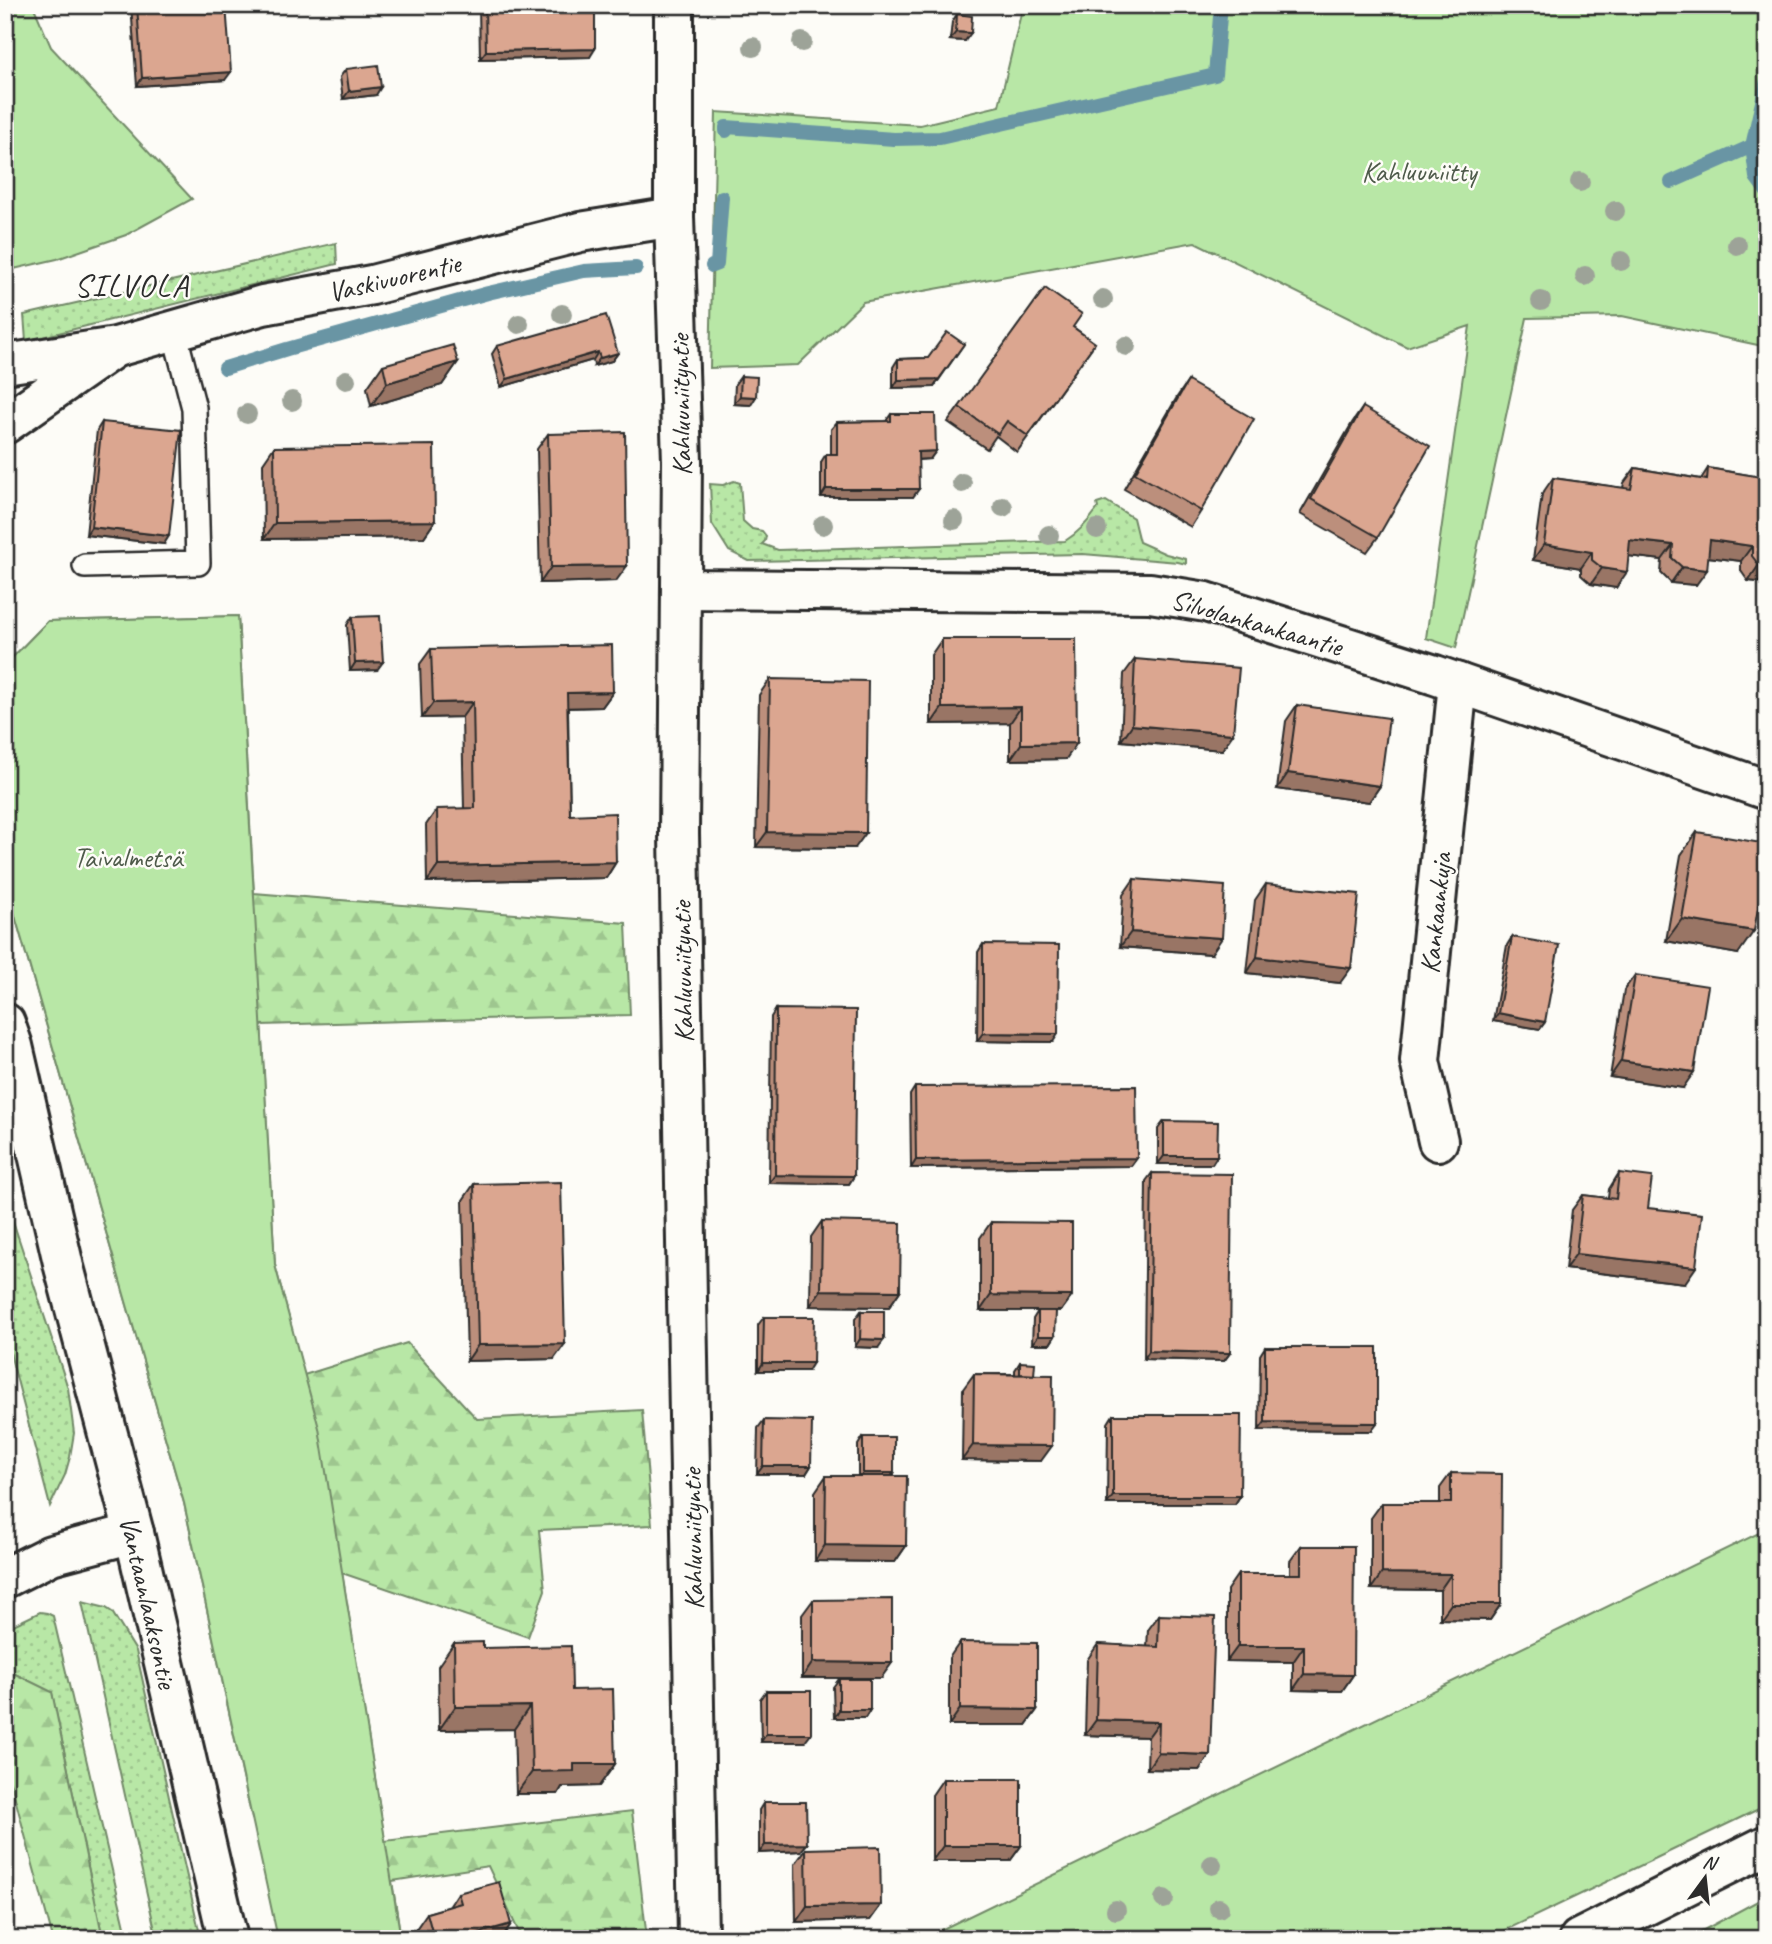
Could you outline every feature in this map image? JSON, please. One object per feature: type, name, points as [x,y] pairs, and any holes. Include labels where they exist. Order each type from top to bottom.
[{"type":"street","name":"Kahluuniityntie","points":[[674,5],[674,217],[681,410],[680,834],[698,1939]]},
{"type":"street","name":"Vaskivuorentie","points":[[5,364],[116,347],[263,305],[372,285],[580,232],[674,217]]},
{"type":"street","name":"Vaskivuorentie","points":[[5,424],[116,347]]},
{"type":"street","name":"Silvolankankaantie","points":[[682,589],[1150,593],[1206,602],[1458,683],[1767,790]]},
{"type":"street","name":"Kankaankuja","points":[[1438,1141],[1420,1061],[1458,683]]},
{"type":"street","name":"Vantaanlaaksontie","points":[[5,1023],[13,1046],[64,1267],[134,1533],[228,1939]]},
{"type":"street","name":"Vantaanlaaksontie","points":[[5,1128],[64,1267]]},
{"type":"street","points":[[5,1578],[51,1555],[134,1533]]},
{"type":"street","points":[[1579,1939],[1767,1845]]},
{"type":"lane","points":[[85,566],[198,563],[194,408],[174,331]]},
{"type":"green space","points":[[5,5],[33,5],[51,47],[192,199],[126,235],[57,259],[5,271]]},
{"type":"green space","name":"Kahluuniitty","points":[[1023,5],[1767,5],[1767,347],[1622,316],[1527,318],[1456,648],[1426,638],[1470,326],[1407,347],[1195,242],[863,302],[798,365],[710,368],[716,112],[920,125],[999,106]]},
{"type":"green space","points":[[336,243],[337,264],[26,341],[24,315]]},
{"type":"green space","points":[[734,481],[740,483],[743,521],[752,529],[762,531],[766,536],[762,544],[778,550],[1065,541],[1087,522],[1098,508],[1097,504],[1106,501],[1133,518],[1139,542],[1166,554],[1186,559],[1186,564],[1083,554],[749,561],[729,551],[712,524],[710,484],[723,485]]},
{"type":"green space","name":"Taivalmetsä","points":[[238,616],[254,893],[626,923],[630,1015],[261,1025],[275,1265],[304,1375],[407,1343],[477,1419],[642,1410],[652,1525],[539,1530],[545,1590],[528,1637],[342,1573],[385,1841],[632,1811],[647,1939],[522,1939],[488,1866],[392,1881],[401,1939],[252,1819],[184,1503],[5,881],[5,665],[48,621]]},
{"type":"green space","name":"Taivalmetsä","points":[[238,616],[275,1265],[319,1428],[401,1939],[278,1939],[184,1503],[5,881],[5,665],[48,621]]},
{"type":"green space","points":[[5,1197],[68,1388],[74,1433],[65,1475],[50,1506],[5,1334]]},
{"type":"green space","points":[[1767,1529],[1767,1805],[1487,1939],[922,1939]]},
{"type":"green space","points":[[82,1602],[112,1612],[136,1651],[201,1939],[157,1939]]},
{"type":"green space","points":[[40,1612],[53,1616],[128,1939],[103,1939],[52,1693],[5,1669],[5,1629]]},
{"type":"green space","points":[[5,1669],[52,1692],[103,1939],[53,1939],[12,1787],[5,1771]]},
{"type":"green space","points":[[1767,1896],[1767,1939],[1687,1939]]},
{"type":"building","points":[[137,5],[226,5],[231,72],[142,78]]},
{"type":"building","points":[[485,5],[595,5],[595,49],[486,51]]},
{"type":"building","points":[[957,14],[972,16],[971,33],[956,32]]},
{"type":"building","points":[[378,65],[381,87],[349,91],[346,69]]},
{"type":"building","points":[[1045,288],[1082,314],[1073,327],[1095,343],[1028,436],[1007,421],[998,434],[959,407]]},
{"type":"building","points":[[606,315],[618,353],[600,358],[598,352],[507,379],[497,346]]},
{"type":"building","points":[[947,332],[964,344],[939,379],[898,380],[898,359],[928,358]]},
{"type":"building","points":[[453,345],[458,362],[387,383],[383,365]]},
{"type":"building","points":[[741,376],[757,377],[756,397],[740,396]]},
{"type":"building","points":[[1188,381],[1254,419],[1201,511],[1135,473]]},
{"type":"building","points":[[1363,407],[1430,446],[1378,537],[1311,499]]},
{"type":"building","points":[[891,414],[935,414],[936,451],[918,452],[919,489],[826,489],[826,454],[837,454],[837,422],[891,421]]},
{"type":"building","points":[[102,422],[181,430],[169,536],[91,527]]},
{"type":"building","points":[[625,432],[627,566],[551,567],[548,434]]},
{"type":"building","points":[[434,445],[435,521],[275,523],[274,447]]},
{"type":"building","points":[[1635,468],[1707,480],[1708,468],[1767,478],[1767,566],[1759,565],[1752,556],[1752,546],[1710,540],[1707,570],[1682,567],[1672,558],[1673,545],[1630,540],[1627,572],[1602,568],[1592,560],[1592,552],[1544,544],[1553,478],[1631,489]]},
{"type":"building","points":[[380,616],[383,662],[355,663],[352,617]]},
{"type":"building","points":[[942,639],[1076,639],[1077,743],[1021,744],[1021,707],[942,708]]},
{"type":"building","points":[[612,645],[613,692],[567,693],[570,815],[615,813],[616,862],[438,866],[437,809],[475,808],[473,702],[433,703],[431,649]]},
{"type":"building","points":[[1135,659],[1239,668],[1233,734],[1132,725]]},
{"type":"building","points":[[770,679],[868,681],[866,833],[767,832]]},
{"type":"building","points":[[1297,705],[1389,718],[1380,786],[1288,773]]},
{"type":"building","points":[[1697,832],[1767,844],[1754,931],[1682,919]]},
{"type":"building","points":[[1134,879],[1225,886],[1222,938],[1131,932]]},
{"type":"building","points":[[1266,884],[1359,894],[1351,968],[1257,957]]},
{"type":"building","points":[[1512,937],[1559,945],[1545,1022],[1498,1013]]},
{"type":"building","points":[[983,944],[1059,945],[1058,1034],[983,1033]]},
{"type":"building","points":[[1635,975],[1708,986],[1694,1072],[1621,1061]]},
{"type":"building","points":[[776,1009],[856,1010],[854,1176],[775,1175]]},
{"type":"building","points":[[1136,1086],[1137,1158],[916,1160],[915,1087]]},
{"type":"building","points":[[1164,1121],[1218,1122],[1217,1156],[1164,1156]]},
{"type":"building","points":[[1152,1173],[1232,1174],[1230,1353],[1149,1351]]},
{"type":"building","points":[[1619,1173],[1652,1177],[1648,1208],[1702,1214],[1696,1267],[1576,1254],[1583,1195],[1616,1199]]},
{"type":"building","points":[[561,1182],[565,1344],[478,1345],[474,1184]]},
{"type":"building","points":[[822,1221],[901,1223],[900,1291],[821,1290]]},
{"type":"building","points":[[991,1222],[1072,1223],[1072,1296],[991,1295]]},
{"type":"building","points":[[861,1311],[884,1311],[884,1340],[860,1339]]},
{"type":"building","points":[[1038,1311],[1056,1311],[1055,1336],[1038,1336]]},
{"type":"building","points":[[764,1317],[814,1317],[813,1363],[763,1363]]},
{"type":"building","points":[[1265,1347],[1377,1347],[1377,1423],[1265,1422]]},
{"type":"building","points":[[1020,1362],[1035,1363],[1034,1375],[1020,1374]]},
{"type":"building","points":[[974,1374],[1053,1375],[1052,1446],[973,1445]]},
{"type":"building","points":[[1113,1415],[1241,1415],[1240,1496],[1113,1496]]},
{"type":"building","points":[[764,1420],[812,1421],[811,1466],[763,1466]]},
{"type":"building","points":[[863,1437],[894,1437],[894,1473],[863,1473]]},
{"type":"building","points":[[1451,1473],[1502,1474],[1501,1604],[1451,1604],[1451,1574],[1382,1573],[1382,1503],[1451,1503]]},
{"type":"building","points":[[826,1476],[907,1476],[906,1546],[825,1545]]},
{"type":"building","points":[[1301,1546],[1354,1546],[1353,1675],[1304,1674],[1304,1646],[1238,1646],[1238,1574],[1301,1574]]},
{"type":"building","points":[[892,1599],[892,1663],[813,1662],[813,1600]]},
{"type":"building","points":[[1159,1615],[1215,1617],[1210,1755],[1158,1753],[1159,1722],[1096,1720],[1098,1644],[1158,1647]]},
{"type":"building","points":[[483,1642],[483,1648],[571,1646],[572,1690],[613,1689],[615,1764],[574,1764],[574,1771],[532,1772],[530,1706],[455,1707],[454,1643]]},
{"type":"building","points":[[960,1642],[1037,1643],[1037,1710],[960,1709]]},
{"type":"building","points":[[839,1679],[870,1679],[870,1710],[839,1710]]},
{"type":"building","points":[[766,1691],[811,1691],[811,1734],[766,1734]]},
{"type":"building","points":[[943,1779],[1021,1779],[1021,1846],[943,1846]]},
{"type":"building","points":[[764,1802],[806,1802],[807,1844],[765,1845]]},
{"type":"building","points":[[880,1847],[881,1905],[807,1906],[806,1849]]},
{"type":"building","points":[[499,1882],[511,1924],[457,1939],[434,1939],[427,1913],[461,1903],[458,1893]]},
{"type":"waterway","points":[[726,131],[726,127],[894,139],[940,138],[1215,75],[1221,5]]},
{"type":"waterway","points":[[1671,182],[1752,146],[1767,80]]},
{"type":"waterway","points":[[1752,146],[1756,177],[1767,192]]},
{"type":"waterway","points":[[712,266],[717,264],[722,197]]},
{"type":"waterway","points":[[225,368],[488,293],[584,271],[636,268]]},
{"type":"district","name":"SILVOLA","points":[[132,285]]}]
